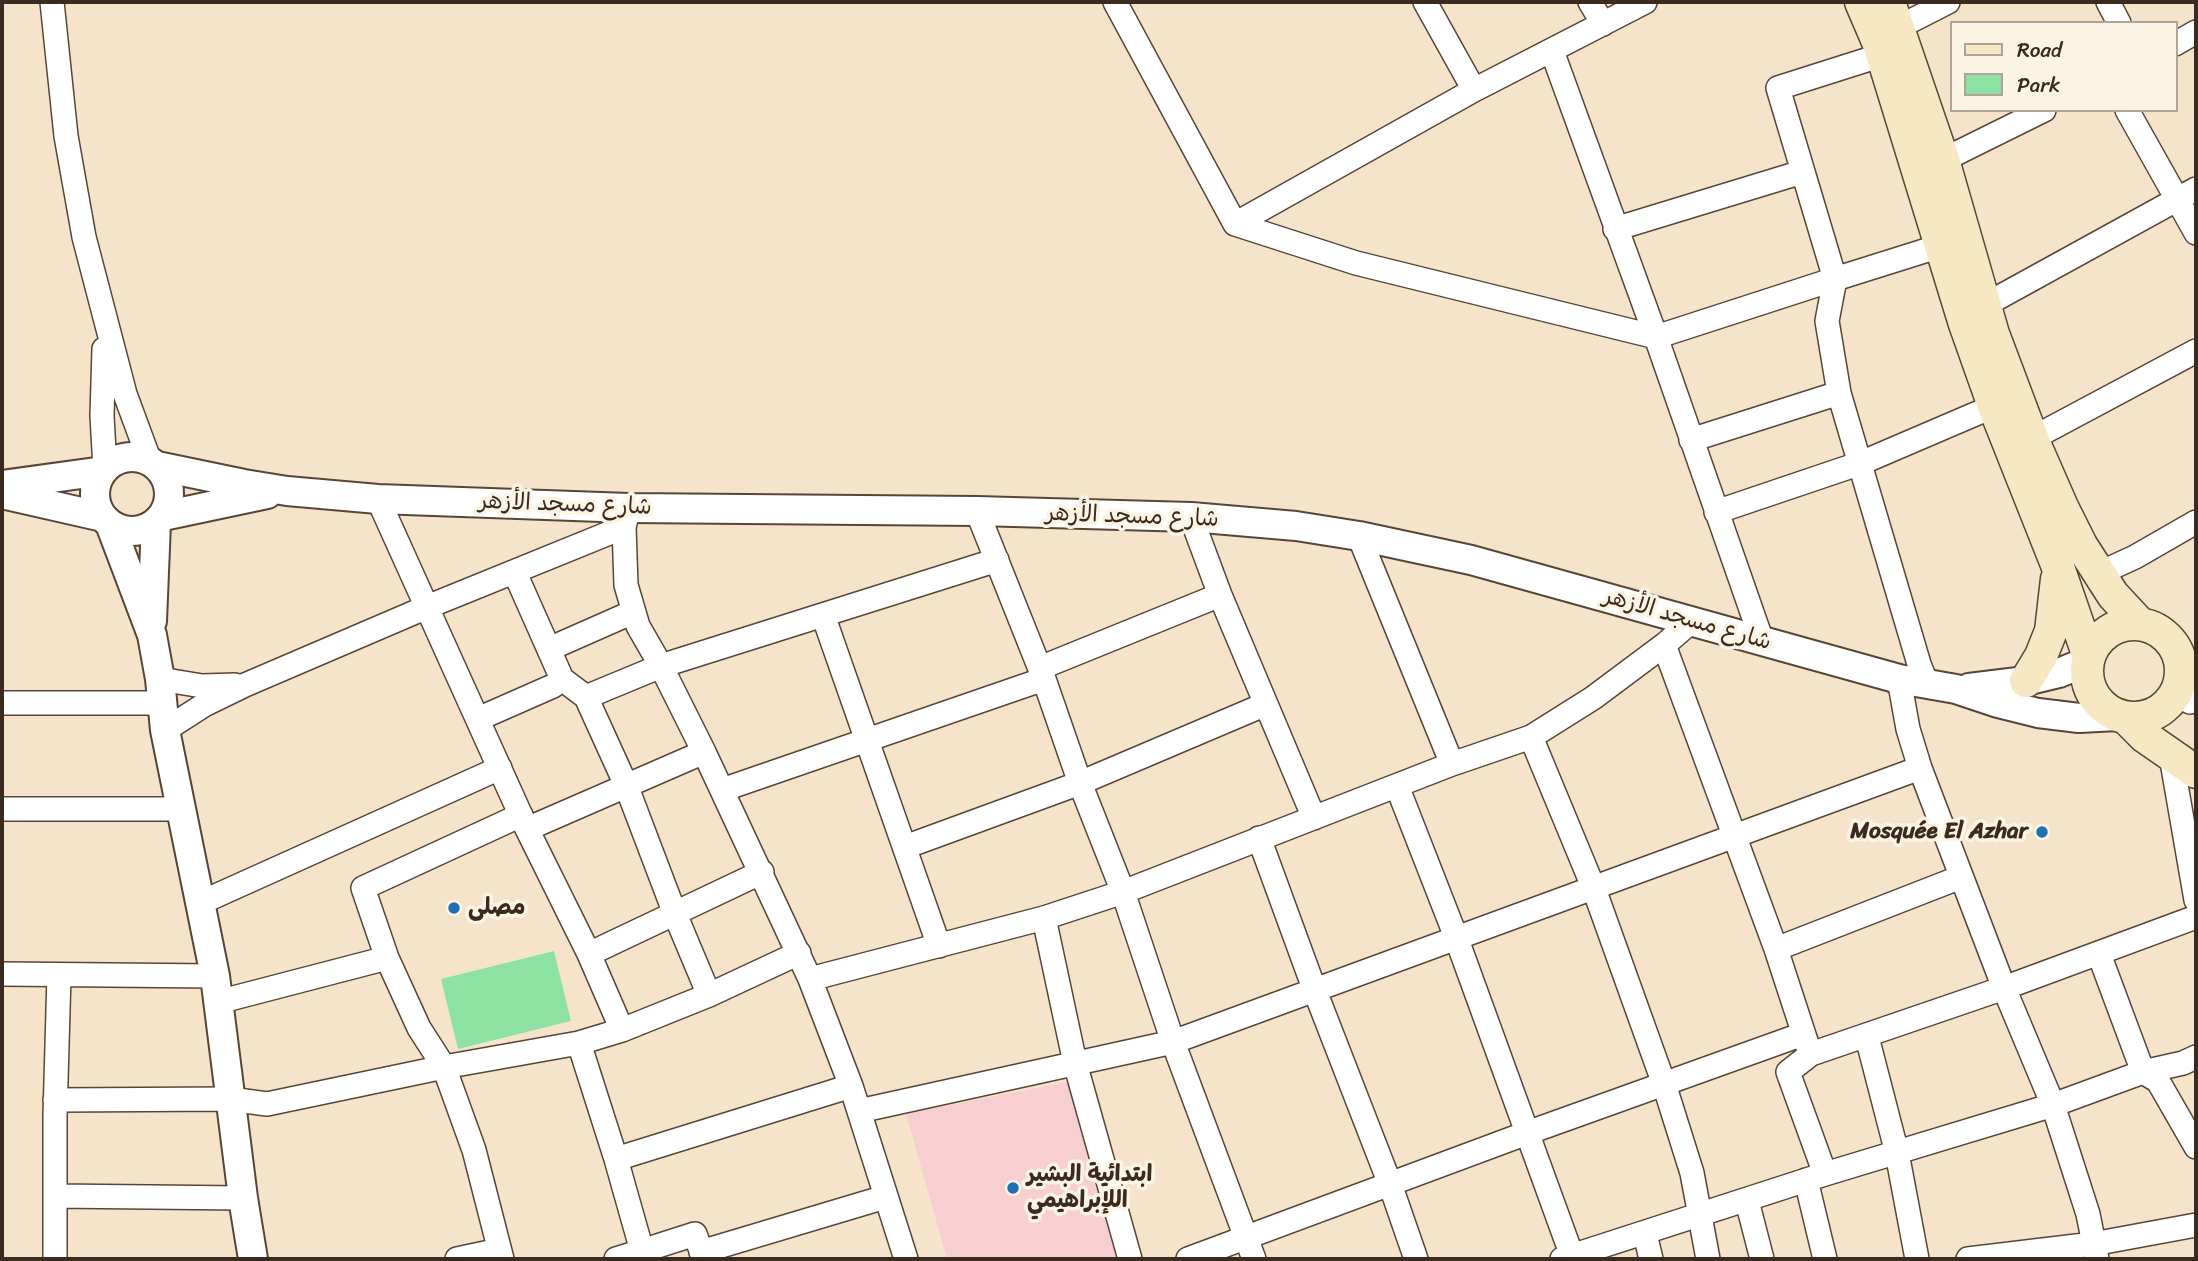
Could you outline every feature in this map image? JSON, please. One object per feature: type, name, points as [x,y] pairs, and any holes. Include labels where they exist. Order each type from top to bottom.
[{"type":"main road","points":[[1861,2],[1882,55],[1940,246],[1994,407],[2057,567],[2089,659]]},
{"type":"main road","points":[[1894,15],[1943,160],[1993,334],[2033,438],[2062,507],[2098,574],[2140,624]]},
{"type":"main road","points":[[2026,681],[2041,656],[2051,631],[2057,567]]},
{"type":"main road","points":[[2184,764],[2122,717],[2103,707],[2093,694],[2087,678],[2089,659],[2095,645],[2115,628],[2140,624],[2154,629],[2166,637],[2175,649],[2191,698]]},
{"type":"main road","points":[[2122,717],[2141,718],[2155,713],[2168,704],[2176,692],[2191,698]]},
{"type":"street","points":[[2,494],[107,520],[126,531],[136,531],[159,519],[167,508],[169,490],[167,481],[153,463],[125,394],[105,325],[73,184],[51,2]]},
{"type":"street","points":[[1115,2],[1235,224],[1356,263],[1656,337],[1940,246]]},
{"type":"street","points":[[1425,2],[1474,90]]},
{"type":"street","points":[[1590,2],[1603,24]]},
{"type":"street","points":[[1235,224],[1474,90],[1645,2]]},
{"type":"street","points":[[1894,15],[1948,2]]},
{"type":"street","points":[[2108,2],[2118,21]]},
{"type":"street","points":[[2177,43],[2196,32]]},
{"type":"street","points":[[1552,51],[1762,641]]},
{"type":"street","points":[[1882,55],[1778,88],[1835,279],[1827,321],[1839,393],[1927,684]]},
{"type":"street","points":[[1943,160],[2040,112]]},
{"type":"street","points":[[2128,112],[2187,194],[2196,233]]},
{"type":"street","points":[[1615,229],[1802,172]]},
{"type":"street","points":[[1985,304],[2187,194]]},
{"type":"street","points":[[104,470],[102,416],[105,325]]},
{"type":"street","points":[[2033,438],[2196,351]]},
{"type":"street","points":[[1690,440],[1839,393]]},
{"type":"street","points":[[1716,512],[1861,463],[1994,407]]},
{"type":"street","points":[[152,635],[107,520],[96,503],[95,493],[104,470],[117,460],[127,457],[153,463]]},
{"type":"street","name":"شارع مسجد الأزهر","points":[[153,463],[287,491],[626,517],[977,510],[1191,517],[1296,526],[1359,536],[1472,560],[1899,679],[1956,690],[2038,713],[2079,718],[2122,717]]},
{"type":"street","points":[[2,485],[104,470]]},
{"type":"street","name":"شارع مسجد الأزهر","points":[[159,519],[204,507],[287,491]]},
{"type":"street","points":[[378,499],[524,822],[589,954],[622,1030]]},
{"type":"street","points":[[154,567],[177,535],[204,507]]},
{"type":"street","points":[[977,510],[1042,674],[1080,783],[1123,892],[1173,1042],[1254,1259]]},
{"type":"street","points":[[2,703],[204,705],[427,607],[514,573],[626,517],[626,585],[638,626],[704,752],[799,953],[851,1086],[906,1259]]},
{"type":"street","points":[[1191,517],[1220,595],[1314,818]]},
{"type":"street","points":[[159,519],[152,635],[216,989],[253,1259]]},
{"type":"street","points":[[2098,574],[2196,522]]},
{"type":"street","points":[[1359,536],[1451,764]]},
{"type":"street","points":[[586,697],[661,666],[997,560]]},
{"type":"street","points":[[514,573],[562,679],[586,697],[626,785],[709,995]]},
{"type":"street","points":[[722,790],[867,740],[1042,674],[1220,595]]},
{"type":"street","points":[[549,649],[633,612]]},
{"type":"street","points":[[823,615],[939,946]]},
{"type":"street","points":[[810,979],[1044,918],[1123,892],[1451,764],[1531,737],[1593,698],[1692,621]]},
{"type":"street","points":[[1664,645],[1776,949],[1807,1044]]},
{"type":"street","name":"شارع مسجد الأزهر","points":[[1956,690],[2026,681],[2059,673],[2089,659]]},
{"type":"street","points":[[478,719],[562,679]]},
{"type":"street","points":[[1899,679],[1908,729],[1920,768],[2004,988],[2053,1105],[2088,1213],[2095,1252]]},
{"type":"street","points":[[163,704],[202,686],[245,685]]},
{"type":"street","points":[[905,847],[1080,783],[1266,704]]},
{"type":"street","points":[[1531,737],[1594,889],[1664,1084],[1692,1173],[1708,1259]]},
{"type":"street","points":[[457,1259],[500,1254],[474,1150],[444,1067],[419,1028],[387,958],[363,888],[704,752]]},
{"type":"street","points":[[2184,764],[2196,900]]},
{"type":"street","points":[[200,903],[500,768]]},
{"type":"street","points":[[859,1111],[1173,1042],[1920,768]]},
{"type":"street","points":[[1397,786],[1456,937],[1527,1133],[1567,1258],[1816,1177],[2053,1105],[2143,1072],[2183,1063],[2196,1056]]},
{"type":"street","points":[[2,808],[182,809]]},
{"type":"street","points":[[1259,838],[1416,1259]]},
{"type":"street","points":[[589,954],[762,872]]},
{"type":"street","points":[[1776,949],[1961,877]]},
{"type":"street","points":[[1188,1259],[1664,1084],[1807,1044],[1867,1037],[2196,917]]},
{"type":"street","points":[[1044,918],[1075,1063],[1130,1259]]},
{"type":"street","points":[[55,1100],[230,1099],[267,1104],[444,1067],[579,1043],[622,1030],[709,995],[799,953]]},
{"type":"street","points":[[2099,954],[2143,1072],[2158,1081],[2196,1147]]},
{"type":"street","points":[[2,974],[59,975],[216,989],[387,958]]},
{"type":"street","points":[[55,1259],[55,1100],[59,975]]},
{"type":"street","points":[[1867,1037],[1897,1153],[1917,1259]]},
{"type":"street","points":[[579,1043],[642,1251]]},
{"type":"street","points":[[1807,1044],[1790,1069],[1789,1076],[1816,1177],[1825,1259]]},
{"type":"street","points":[[616,1159],[851,1086]]},
{"type":"street","points":[[55,1196],[243,1198]]},
{"type":"street","points":[[616,1259],[695,1234],[702,1256],[885,1197]]},
{"type":"street","points":[[1746,1201],[1762,1259]]},
{"type":"street","points":[[1968,1259],[2095,1252],[2196,1225]]},
{"type":"street","points":[[1646,1234],[1651,1259]]},
{"type":"shaded area","name":"ابتدائية البشير اللإبراهيمي","points":[[1072,1081],[1118,1259],[947,1259],[906,1114]]},
{"type":"green space","points":[[554,951],[571,1021],[458,1049],[441,979]]},
{"type":"place","name":"Mosquée El Azhar","points":[[2042,832]]},
{"type":"place","name":"مصلى","points":[[454,908]]},
{"type":"place","name":"ابتدائية البشير اللإبراهيمي","points":[[1013,1188]]}]
